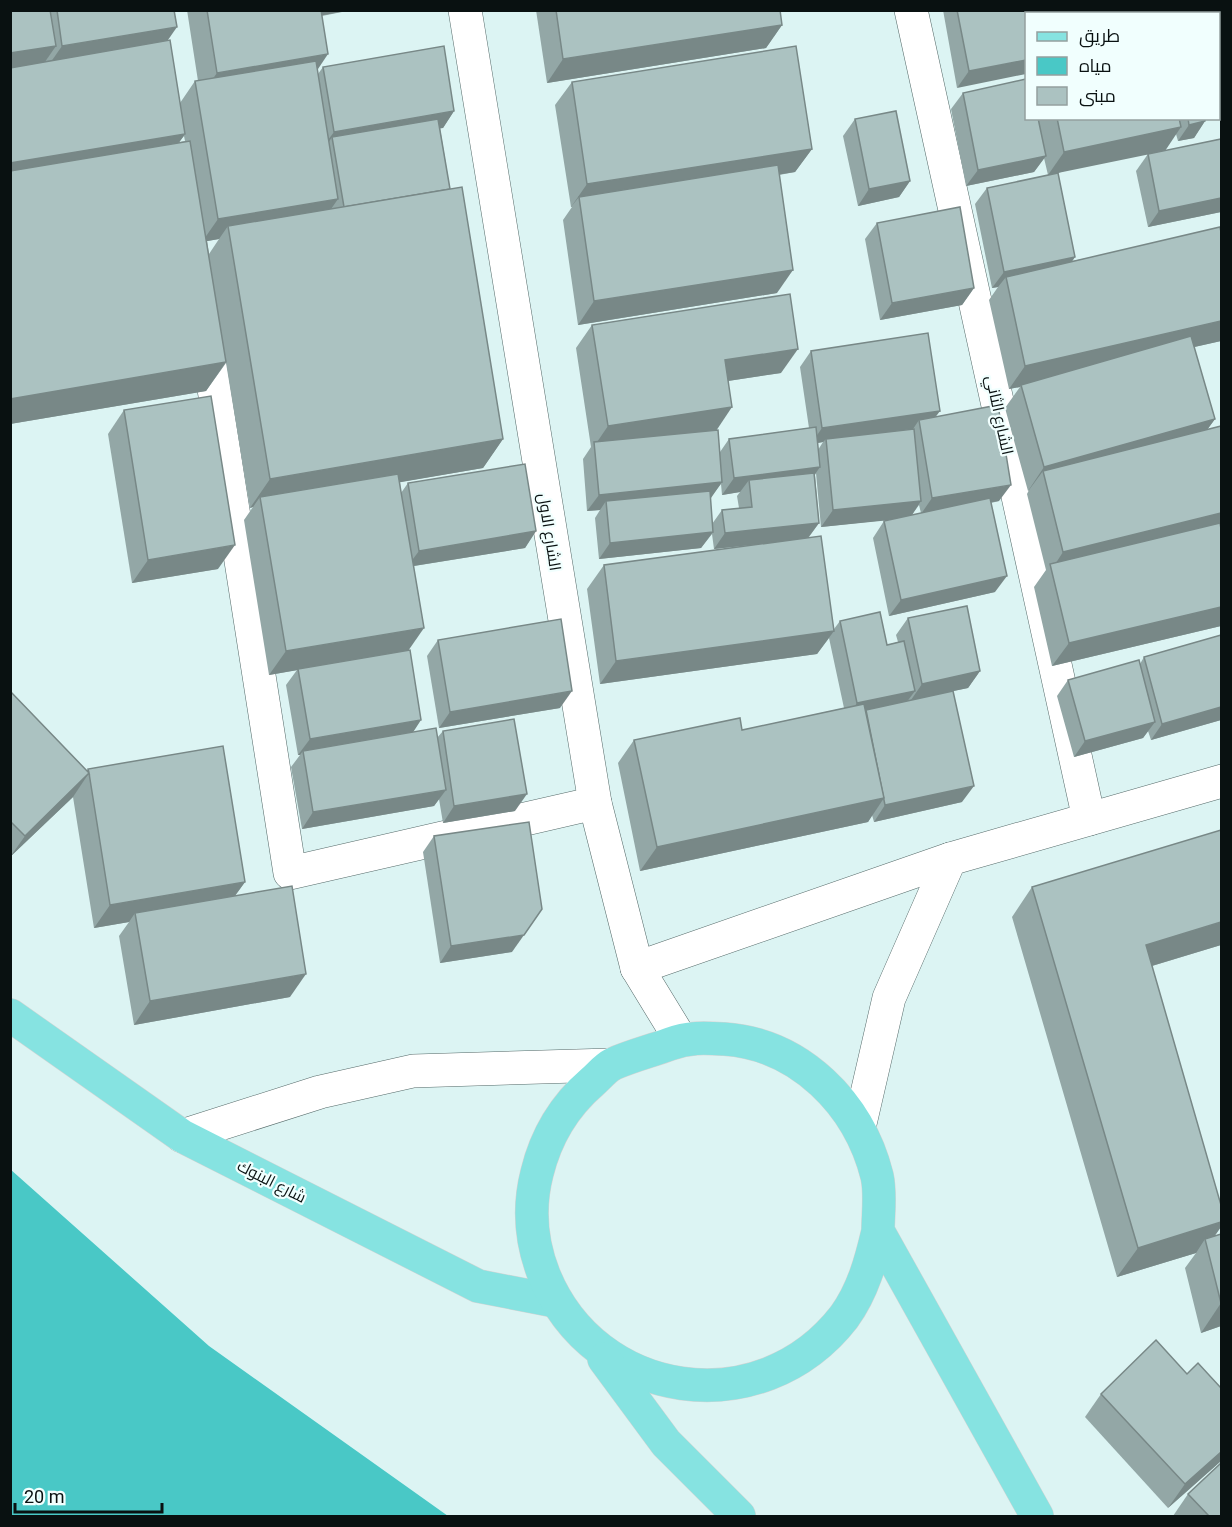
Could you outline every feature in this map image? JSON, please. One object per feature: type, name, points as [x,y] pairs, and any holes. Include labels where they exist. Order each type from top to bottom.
[{"type":"main road","name":"شارع البنوك","points":[[10,1015],[182,1136],[478,1286],[555,1301]]},
{"type":"main road","points":[[596,1348],[636,1372],[680,1385],[726,1384],[771,1372],[812,1349],[844,1317],[867,1276],[878,1231],[877,1178],[859,1128],[836,1096],[808,1069],[775,1051],[737,1040],[699,1037],[681,1040],[610,1065],[570,1101],[543,1147],[530,1198],[535,1251],[555,1301],[573,1326],[596,1348],[666,1443],[739,1516]]},
{"type":"main road","points":[[878,1231],[1037,1516]]},
{"type":"street","name":"الشارع الاول","points":[[465,10],[595,802],[638,968],[681,1040]]},
{"type":"street","name":"الشارع الثاني","points":[[911,10],[1089,819]]},
{"type":"street","points":[[201,306],[290,873],[595,802]]},
{"type":"street","points":[[638,968],[950,859],[1221,781]]},
{"type":"street","points":[[859,1128],[889,998],[950,859]]},
{"type":"street","points":[[182,1136],[320,1092],[413,1071],[610,1065]]},
{"type":"water","points":[[10,1169],[209,1346],[448,1516],[11,1516]]},
{"type":"building","points":[[10,10],[50,10],[56,46],[10,53]]},
{"type":"building","points":[[57,10],[174,10],[177,27],[62,46]]},
{"type":"building","points":[[207,10],[321,10],[328,54],[217,73]]},
{"type":"building","points":[[556,10],[780,10],[782,25],[563,59]]},
{"type":"building","points":[[957,10],[1067,10],[1068,12],[1025,12],[1025,60],[969,71]]},
{"type":"building","points":[[1068,10],[1092,10],[1092,12],[1068,12]]},
{"type":"building","points":[[1172,10],[1221,10],[1221,15],[1220,12],[1172,12]]},
{"type":"building","points":[[1220,39],[1221,39],[1220,97]]},
{"type":"building","points":[[170,40],[185,134],[10,163],[10,68]]},
{"type":"building","points":[[444,46],[454,111],[334,132],[323,67]]},
{"type":"building","points":[[796,46],[812,149],[587,184],[572,82]]},
{"type":"building","points":[[316,61],[338,199],[218,219],[195,81]]},
{"type":"building","points":[[1025,79],[1025,120],[1038,120],[1046,156],[978,170],[963,93]]},
{"type":"building","points":[[896,111],[910,181],[869,189],[855,119]]},
{"type":"building","points":[[438,119],[450,189],[344,207],[332,137]]},
{"type":"building","points":[[1057,120],[1179,120],[1181,127],[1064,152]]},
{"type":"building","points":[[1188,120],[1205,120],[1205,121],[1189,125]]},
{"type":"building","points":[[1221,139],[1221,198],[1159,211],[1148,154]]},
{"type":"building","points":[[190,141],[226,362],[10,399],[10,171]]},
{"type":"building","points":[[778,165],[793,270],[594,301],[579,197]]},
{"type":"building","points":[[1058,173],[1075,257],[1004,272],[987,188]]},
{"type":"building","points":[[462,187],[503,439],[270,479],[228,226]]},
{"type":"building","points":[[960,207],[974,288],[892,303],[877,223]]},
{"type":"building","points":[[1220,227],[1221,321],[1025,366],[1006,277]]},
{"type":"building","points":[[790,294],[798,349],[725,360],[732,407],[608,426],[592,325]]},
{"type":"building","points":[[928,333],[940,411],[822,428],[811,351]]},
{"type":"building","points":[[1191,336],[1215,419],[1044,467],[1021,385]]},
{"type":"building","points":[[211,396],[235,545],[148,560],[124,410]]},
{"type":"building","points":[[998,405],[1011,485],[932,498],[919,420]]},
{"type":"building","points":[[1221,426],[1221,513],[1063,552],[1043,471]]},
{"type":"building","points":[[816,427],[820,467],[734,478],[729,439]]},
{"type":"building","points":[[914,429],[921,501],[833,510],[826,439]]},
{"type":"building","points":[[718,430],[722,482],[599,495],[594,442]]},
{"type":"building","points":[[525,464],[536,531],[419,551],[408,483]]},
{"type":"building","points":[[814,473],[819,523],[725,533],[722,510],[752,507],[749,480]]},
{"type":"building","points":[[398,474],[424,628],[286,651],[260,497]]},
{"type":"building","points":[[710,491],[713,532],[610,543],[606,501]]},
{"type":"building","points":[[990,498],[1007,576],[901,600],[884,521]]},
{"type":"building","points":[[1220,523],[1221,607],[1069,643],[1050,564]]},
{"type":"building","points":[[821,536],[834,631],[616,661],[604,565]]},
{"type":"building","points":[[967,606],[980,671],[922,684],[908,618]]},
{"type":"building","points":[[880,612],[887,645],[904,641],[915,691],[857,703],[840,621]]},
{"type":"building","points":[[561,619],[572,691],[450,712],[438,640]]},
{"type":"building","points":[[1221,635],[1221,707],[1162,724],[1144,657]]},
{"type":"building","points":[[410,650],[421,720],[310,739],[298,669]]},
{"type":"building","points":[[1139,660],[1155,722],[1085,741],[1068,680]]},
{"type":"building","points":[[10,691],[89,773],[25,836],[10,821]]},
{"type":"building","points":[[953,691],[974,786],[885,805],[866,710]]},
{"type":"building","points":[[864,704],[884,798],[657,847],[634,740],[740,718],[742,730]]},
{"type":"building","points":[[514,719],[527,794],[454,806],[443,731]]},
{"type":"building","points":[[436,728],[446,790],[313,812],[303,751]]},
{"type":"building","points":[[223,746],[245,882],[110,905],[88,769]]},
{"type":"building","points":[[529,822],[542,909],[524,935],[451,946],[434,836]]},
{"type":"building","points":[[1221,830],[1221,922],[1146,945],[1221,1205],[1221,1222],[1138,1248],[1032,887]]},
{"type":"building","points":[[292,886],[306,974],[150,1001],[135,913]]},
{"type":"building","points":[[1221,1234],[1221,1303],[1205,1239]]},
{"type":"building","points":[[1156,1340],[1187,1374],[1198,1363],[1221,1388],[1221,1452],[1185,1484],[1101,1394]]},
{"type":"building","points":[[1221,1463],[1221,1516],[1209,1516],[1188,1494]]}]
